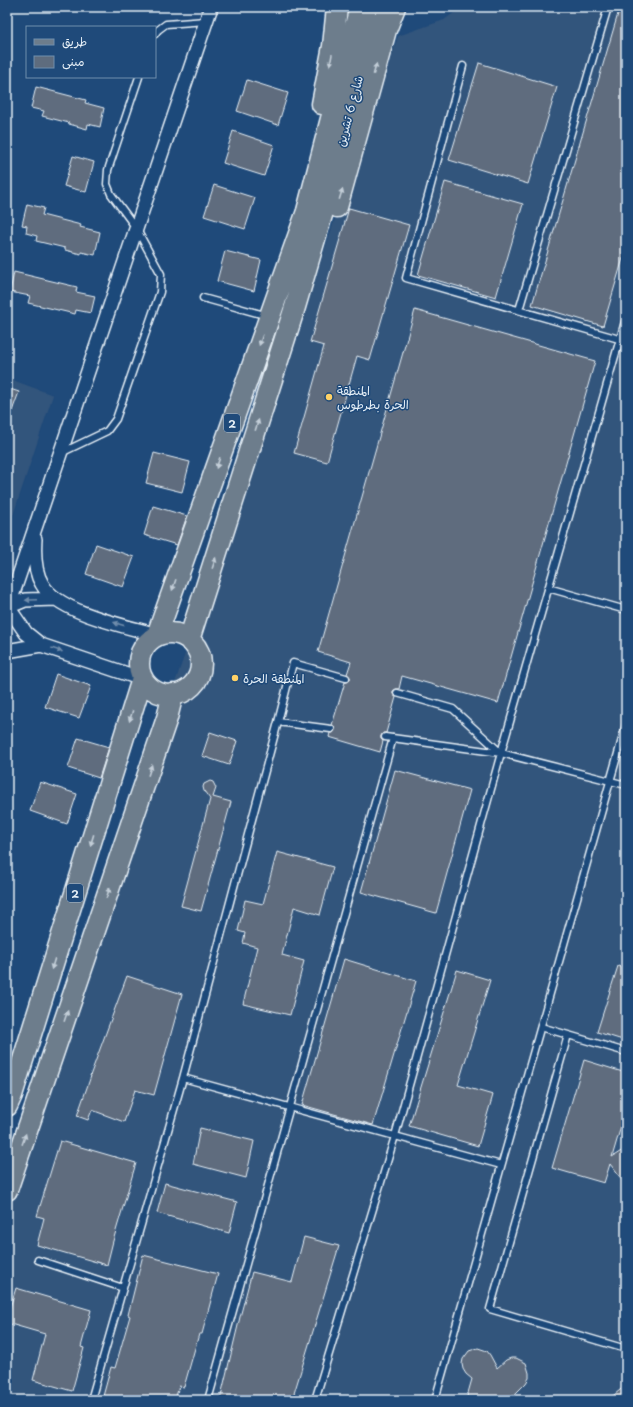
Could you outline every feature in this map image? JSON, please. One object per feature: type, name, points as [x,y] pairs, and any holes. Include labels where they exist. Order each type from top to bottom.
[{"type":"main road","points":[[272,308],[326,87],[336,17],[329,7]]},
{"type":"main road","name":"شارع 6 تشرين","points":[[314,213],[360,7]]},
{"type":"main road","name":"شارع 6 تشرين","points":[[314,213],[376,7]]},
{"type":"main road","points":[[294,307],[306,292],[333,221],[386,30],[394,7]]},
{"type":"main road","points":[[189,640],[294,307],[314,213]]},
{"type":"main road","name":"2","points":[[157,635],[272,308],[297,243],[314,213]]},
{"type":"main road","points":[[168,633],[179,634],[189,640],[198,652],[201,667],[198,677],[191,686],[183,692],[173,694],[161,693],[150,688],[142,679],[139,668],[139,658],[142,648],[148,641],[157,635],[168,633]]},
{"type":"main road","name":"2","points":[[7,1106],[12,1095],[142,679]]},
{"type":"main road","points":[[7,1190],[165,725],[173,694]]},
{"type":"street","points":[[8,609],[211,7]]},
{"type":"street","points":[[36,524],[34,549],[36,568],[42,584],[56,599],[77,611],[157,635]]},
{"type":"street","points":[[8,609],[25,600],[56,599]]},
{"type":"street","points":[[8,609],[26,633],[41,645],[142,679]]},
{"type":"street","points":[[7,651],[41,645]]},
{"type":"lane","points":[[518,310],[608,7]]},
{"type":"lane","points":[[156,33],[166,24],[206,21]]},
{"type":"lane","points":[[463,66],[406,278],[623,340]]},
{"type":"lane","points":[[60,454],[107,431],[116,419],[160,292],[160,274],[136,228],[111,194],[107,184],[108,170],[139,78]]},
{"type":"lane","points":[[203,298],[272,308]]},
{"type":"lane","points":[[315,1400],[395,1136],[501,752],[548,588],[623,340],[626,318]]},
{"type":"lane","points":[[548,588],[626,610]]},
{"type":"lane","points":[[92,1400],[183,1078],[293,662],[346,678]]},
{"type":"lane","points":[[397,693],[453,709],[501,752]]},
{"type":"lane","points":[[278,722],[331,729]]},
{"type":"lane","points":[[435,1400],[626,725]]},
{"type":"lane","points":[[385,737],[501,752],[626,785]]},
{"type":"lane","points":[[208,1400],[393,738]]},
{"type":"lane","points":[[541,1027],[626,1052]]},
{"type":"lane","points":[[568,1035],[490,1309],[626,1349]]},
{"type":"lane","points":[[183,1078],[502,1165]]},
{"type":"lane","points":[[38,1260],[124,1288]]},
{"type":"shaded area","points":[[462,7],[626,7],[626,1400],[7,1400],[7,1170],[398,36],[444,20]]},
{"type":"shaded area","points":[[7,378],[53,395],[13,515],[7,517]]},
{"type":"building","points":[[620,7],[626,7],[626,248],[603,326],[532,305]]},
{"type":"building","points":[[479,63],[557,87],[528,184],[449,160]]},
{"type":"building","points":[[247,80],[288,93],[278,125],[237,111]]},
{"type":"building","points":[[36,87],[86,100],[85,103],[104,108],[100,127],[88,124],[87,129],[42,116],[44,111],[31,108]]},
{"type":"building","points":[[233,131],[274,145],[264,176],[223,163]]},
{"type":"building","points":[[73,156],[94,162],[86,192],[64,186]]},
{"type":"building","points":[[445,182],[523,204],[496,297],[418,275]]},
{"type":"building","points":[[214,185],[255,198],[245,229],[204,216]]},
{"type":"building","points":[[27,204],[44,208],[42,215],[81,225],[80,227],[100,232],[95,255],[81,252],[81,254],[65,250],[65,248],[36,241],[37,236],[26,233],[27,226],[22,225]]},
{"type":"building","points":[[349,208],[409,225],[370,360],[357,356],[327,462],[294,453],[324,346],[310,342]]},
{"type":"building","points":[[225,251],[261,260],[254,291],[217,281]]},
{"type":"building","points":[[14,272],[77,287],[76,292],[95,296],[91,313],[76,310],[75,314],[28,303],[30,296],[10,292]]},
{"type":"building","points":[[415,310],[595,361],[498,703],[402,676],[399,689],[393,691],[393,694],[396,697],[386,733],[383,733],[381,736],[383,741],[380,752],[329,737],[330,733],[333,733],[335,730],[335,727],[332,725],[345,682],[350,680],[350,677],[347,674],[351,662],[318,652]]},
{"type":"building","points":[[7,388],[19,392],[8,422],[7,422]]},
{"type":"building","points":[[154,453],[190,462],[182,492],[146,483]]},
{"type":"building","points":[[153,506],[187,516],[177,545],[144,535]]},
{"type":"building","points":[[96,544],[134,557],[123,587],[86,574]]},
{"type":"building","points":[[56,674],[91,686],[79,718],[45,707]]},
{"type":"building","points":[[210,732],[237,741],[229,765],[202,756]]},
{"type":"building","points":[[78,738],[109,747],[99,778],[68,768]]},
{"type":"building","points":[[395,770],[470,790],[436,913],[361,892]]},
{"type":"building","points":[[210,781],[213,782],[216,788],[213,797],[231,802],[201,911],[181,906],[210,799],[203,787],[204,784]]},
{"type":"building","points":[[40,782],[77,794],[67,824],[30,811]]},
{"type":"building","points":[[277,852],[333,867],[320,915],[294,907],[282,955],[304,961],[290,1015],[243,1004],[257,947],[243,943],[245,933],[238,931],[245,900],[263,904]]},
{"type":"building","points":[[344,959],[416,981],[373,1125],[302,1105]]},
{"type":"building","points":[[618,966],[626,969],[626,1041],[597,1032]]},
{"type":"building","points":[[457,970],[490,980],[458,1085],[493,1095],[478,1146],[409,1126]]},
{"type":"building","points":[[127,976],[182,994],[154,1095],[135,1090],[124,1122],[92,1110],[88,1120],[77,1116],[90,1076]]},
{"type":"building","points":[[584,1060],[626,1073],[626,1109],[612,1157],[626,1148],[626,1185],[610,1164],[604,1183],[552,1168]]},
{"type":"building","points":[[200,1128],[254,1141],[246,1178],[193,1164]]},
{"type":"building","points":[[60,1141],[136,1163],[107,1265],[37,1245],[44,1218],[37,1216]]},
{"type":"building","points":[[165,1183],[237,1202],[229,1233],[157,1213]]},
{"type":"building","points":[[304,1237],[339,1246],[292,1400],[220,1400],[252,1272],[292,1282]]},
{"type":"building","points":[[143,1255],[218,1274],[202,1334],[199,1334],[184,1387],[179,1386],[175,1400],[102,1400],[111,1367],[115,1368],[130,1316],[128,1315]]},
{"type":"building","points":[[16,1288],[91,1310],[81,1347],[84,1348],[72,1391],[33,1380],[45,1334],[7,1323],[7,1317]]},
{"type":"building","points":[[478,1348],[487,1351],[497,1368],[506,1360],[511,1358],[516,1358],[526,1363],[529,1378],[509,1400],[466,1400],[472,1379],[463,1369],[463,1359],[469,1351]]},
{"type":"building","points":[[626,1385],[626,1400],[608,1400]]},
{"type":"place","name":"المنطقة الحرة بطرطوس","points":[[329,397]]},
{"type":"place","name":"المنطقة الحرة","points":[[235,678]]}]
